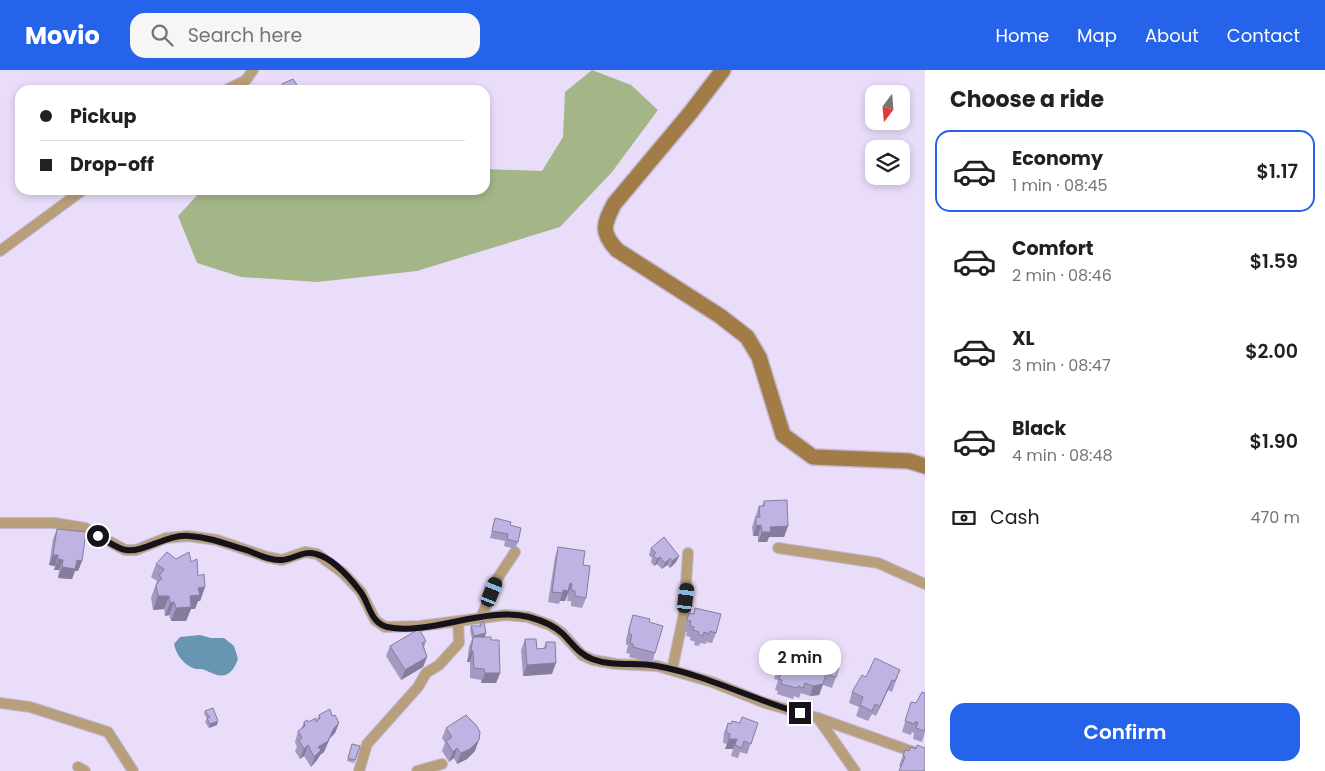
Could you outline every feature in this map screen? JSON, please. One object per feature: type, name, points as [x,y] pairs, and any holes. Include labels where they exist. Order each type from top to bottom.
[{"type":"main road","points":[[723,70],[692,112],[614,204],[606,221],[605,232],[608,240],[617,250],[720,316],[747,337],[759,358],[784,436],[800,450],[813,457],[872,459],[909,462],[925,466]]},
{"type":"street","points":[[236,85],[246,80],[253,70]]},
{"type":"street","points":[[0,252],[76,195]]},
{"type":"street","points":[[0,523],[55,523],[85,528],[125,550],[136,550],[166,538],[188,536],[217,540],[267,557],[282,560],[305,552],[317,554],[343,573],[361,592],[375,620],[385,627],[420,626],[505,615],[528,617],[550,625],[562,633],[582,654],[593,660],[616,664],[657,666],[672,670],[712,682],[765,703],[818,718],[925,756]]},
{"type":"street","points":[[778,548],[878,563],[925,584]]},
{"type":"street","points":[[481,618],[497,579],[515,552]]},
{"type":"street","points":[[672,670],[684,614],[688,553]]},
{"type":"street","points":[[359,771],[367,744],[418,687],[426,673],[439,664],[459,643],[458,621]]},
{"type":"street","points":[[0,703],[30,707],[108,732],[133,771]]},
{"type":"street","points":[[818,718],[855,771]]},
{"type":"street","points":[[417,771],[442,764]]},
{"type":"green space","points":[[592,70],[631,85],[658,110],[612,172],[560,227],[417,271],[317,282],[241,277],[197,263],[178,216],[197,195],[490,195],[490,169],[542,171],[563,137],[565,92]]},
{"type":"water","points":[[200,635],[211,638],[224,638],[234,646],[238,659],[229,673],[216,675],[204,669],[195,669],[180,658],[174,644],[180,637]]},
{"type":"building","points":[[293,79],[297,85],[283,85]]},
{"type":"building","points":[[787,500],[788,526],[770,527],[771,532],[762,532],[761,525],[756,526],[756,517],[760,517],[759,506],[764,506],[764,501]]},
{"type":"building","points":[[495,518],[511,522],[510,525],[521,528],[518,542],[507,539],[508,534],[492,531]]},
{"type":"building","points":[[57,529],[86,532],[82,561],[77,560],[75,569],[62,567],[63,560],[58,559],[58,555],[53,555]]},
{"type":"building","points":[[664,537],[679,556],[672,561],[670,558],[665,563],[660,557],[657,559],[653,555],[656,553],[651,548]]},
{"type":"building","points":[[558,547],[585,551],[583,565],[590,566],[586,598],[575,596],[575,591],[571,590],[572,584],[570,583],[568,591],[563,590],[563,593],[552,592]]},
{"type":"building","points":[[167,552],[176,559],[189,552],[191,562],[197,559],[198,576],[204,574],[205,587],[198,588],[200,595],[190,596],[191,607],[176,608],[174,602],[170,603],[169,596],[158,596],[156,585],[162,578],[159,576],[164,569],[156,564]]},
{"type":"building","points":[[695,608],[721,614],[716,633],[710,631],[709,634],[704,632],[703,636],[693,630],[694,627],[690,626],[691,621],[687,620],[689,613],[694,614]]},
{"type":"building","points":[[633,615],[650,619],[649,622],[663,626],[655,653],[633,647],[633,644],[630,643],[632,635],[629,634],[629,629]]},
{"type":"building","points":[[481,622],[484,622],[486,633],[474,636],[471,626],[481,626]]},
{"type":"building","points":[[419,629],[426,641],[422,643],[427,657],[405,670],[390,646]]},
{"type":"building","points":[[473,637],[491,637],[491,640],[499,640],[500,673],[485,673],[484,669],[474,668],[473,651],[471,651]]},
{"type":"building","points":[[525,639],[536,639],[537,649],[546,648],[546,642],[555,642],[556,663],[527,665]]},
{"type":"building","points":[[813,649],[818,650],[817,654],[833,659],[835,666],[839,667],[836,677],[826,674],[823,684],[813,686],[805,683],[803,688],[781,684],[782,680],[779,679],[782,670],[778,669],[782,655],[797,660],[799,651],[806,654],[807,651],[812,652]]},
{"type":"building","points":[[875,658],[900,670],[895,681],[892,680],[880,706],[875,704],[872,711],[860,705],[863,697],[852,692],[862,675],[866,677]]},
{"type":"building","points":[[922,692],[925,693],[925,731],[916,728],[918,722],[915,722],[915,724],[905,721],[911,702],[916,703]]},
{"type":"building","points":[[213,708],[218,721],[210,724],[207,718],[210,717],[205,711]]},
{"type":"building","points":[[330,709],[332,716],[335,715],[339,723],[334,728],[328,741],[318,747],[321,750],[314,757],[308,745],[304,749],[299,740],[302,738],[298,731],[305,726],[304,722],[316,718],[316,722],[320,718],[319,715]]},
{"type":"building","points":[[466,715],[480,732],[479,740],[470,749],[461,753],[457,748],[453,752],[446,741],[452,737],[446,728]]},
{"type":"building","points":[[742,717],[758,723],[751,744],[744,741],[742,748],[735,745],[737,739],[729,739],[730,734],[726,732],[728,723],[731,724],[732,721],[740,723]]},
{"type":"building","points":[[352,744],[360,746],[355,760],[348,758]]},
{"type":"building","points":[[917,745],[925,748],[925,771],[899,771],[905,757],[903,756],[905,750],[909,751],[911,747],[916,749]]},
{"type":"route","points":[[98,536],[125,550],[136,550],[166,538],[188,536],[217,540],[267,557],[282,560],[305,552],[317,554],[343,573],[361,592],[375,620],[385,627],[420,626],[505,615],[528,617],[550,625],[562,633],[582,654],[593,660],[616,664],[657,666],[712,682],[765,703],[800,713]]}]
